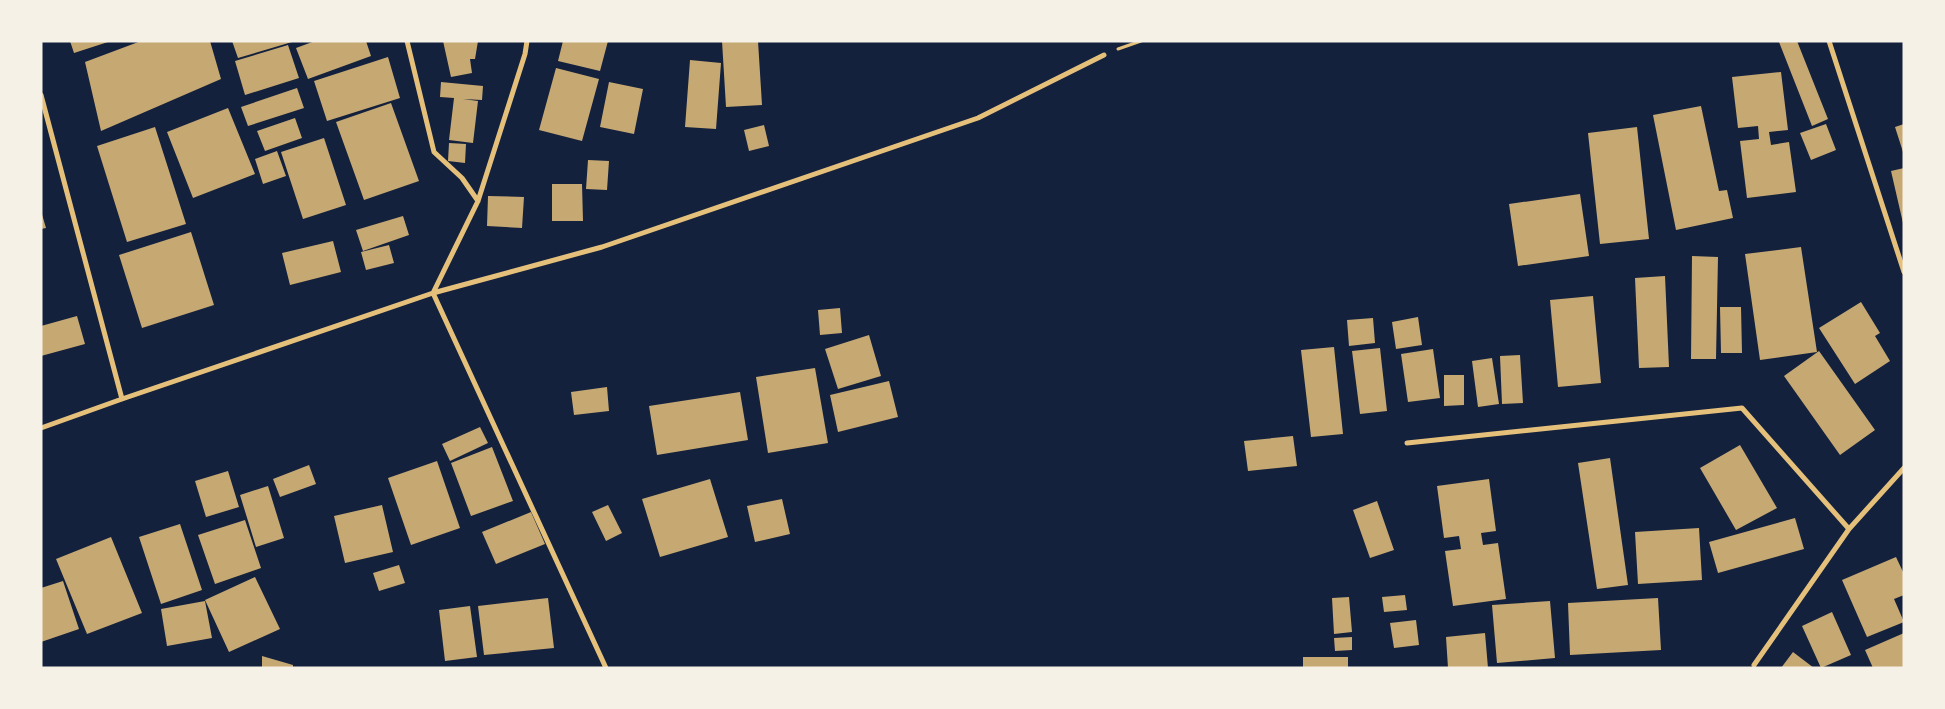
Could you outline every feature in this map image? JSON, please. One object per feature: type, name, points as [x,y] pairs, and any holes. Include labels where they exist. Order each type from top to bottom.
[{"type":"street","points":[[407,41],[434,152],[462,178],[478,201]]},
{"type":"street","points":[[433,293],[478,201],[525,54],[527,41]]},
{"type":"street","points":[[1829,41],[1904,272]]},
{"type":"street","points":[[41,428],[433,293],[602,247],[978,118],[1104,55]]},
{"type":"street","points":[[41,95],[122,399]]},
{"type":"street","points":[[433,293],[606,668]]},
{"type":"street","points":[[1407,443],[1742,408],[1849,529]]},
{"type":"street","points":[[1754,665],[1849,529],[1904,468]]},
{"type":"path","points":[[1104,55],[1141,41]]},
{"type":"building","points":[[70,41],[108,41],[108,42],[74,53]]},
{"type":"building","points":[[141,41],[210,41],[221,79],[101,131],[85,62]]},
{"type":"building","points":[[232,41],[292,41],[292,42],[238,58]]},
{"type":"building","points":[[315,41],[366,41],[371,56],[308,79],[296,48]]},
{"type":"building","points":[[443,41],[478,41],[475,59],[470,59],[472,73],[451,77]]},
{"type":"building","points":[[563,41],[608,41],[600,71],[558,61]]},
{"type":"building","points":[[722,41],[758,41],[762,105],[726,107]]},
{"type":"building","points":[[1797,41],[1828,119],[1812,126],[1779,42]]},
{"type":"building","points":[[288,45],[299,78],[245,95],[235,61]]},
{"type":"building","points":[[388,57],[400,98],[327,121],[314,81]]},
{"type":"building","points":[[690,60],[721,63],[716,129],[685,127]]},
{"type":"building","points":[[556,68],[599,79],[582,141],[539,130]]},
{"type":"building","points":[[1781,72],[1788,130],[1769,132],[1771,145],[1789,142],[1796,192],[1747,198],[1740,141],[1759,139],[1758,126],[1738,128],[1732,77]]},
{"type":"building","points":[[441,82],[483,86],[482,100],[463,99],[478,101],[473,143],[449,140],[454,98],[440,97]]},
{"type":"building","points":[[609,82],[643,89],[634,134],[600,127]]},
{"type":"building","points":[[297,88],[304,108],[248,126],[241,107]]},
{"type":"building","points":[[391,103],[419,181],[364,200],[336,122]]},
{"type":"building","points":[[1701,106],[1719,191],[1727,190],[1733,218],[1676,230],[1653,115]]},
{"type":"building","points":[[228,108],[255,174],[193,198],[167,132]]},
{"type":"building","points":[[295,118],[302,138],[265,151],[257,131]]},
{"type":"building","points":[[1826,124],[1836,150],[1811,160],[1800,133]]},
{"type":"building","points":[[1904,124],[1904,152],[1903,152],[1895,127]]},
{"type":"building","points":[[764,125],[769,146],[749,151],[744,130]]},
{"type":"building","points":[[155,127],[186,224],[127,242],[97,146]]},
{"type":"building","points":[[1637,127],[1649,239],[1600,244],[1588,133]]},
{"type":"building","points":[[324,138],[346,205],[303,219],[281,152]]},
{"type":"building","points":[[449,143],[466,144],[465,163],[448,161]]},
{"type":"building","points":[[277,151],[286,176],[263,184],[255,159]]},
{"type":"building","points":[[588,160],[609,161],[607,190],[586,189]]},
{"type":"building","points":[[1904,168],[1904,223],[1903,223],[1891,171]]},
{"type":"building","points":[[552,184],[582,184],[583,221],[552,221]]},
{"type":"building","points":[[1580,194],[1589,256],[1518,266],[1509,204]]},
{"type":"building","points":[[488,196],[524,197],[522,228],[487,226]]},
{"type":"building","points":[[41,211],[46,228],[41,229]]},
{"type":"building","points":[[403,216],[409,235],[363,251],[356,230]]},
{"type":"building","points":[[191,232],[214,305],[142,328],[119,255]]},
{"type":"building","points":[[333,241],[341,272],[290,285],[282,253]]},
{"type":"building","points":[[389,245],[394,263],[366,270],[361,252]]},
{"type":"building","points":[[1801,247],[1817,352],[1760,360],[1745,254]]},
{"type":"building","points":[[1692,256],[1718,257],[1716,359],[1691,359]]},
{"type":"building","points":[[1665,276],[1669,367],[1639,368],[1635,278]]},
{"type":"building","points":[[1593,296],[1601,383],[1558,387],[1550,300]]},
{"type":"building","points":[[1861,302],[1880,333],[1875,336],[1890,361],[1855,384],[1819,328]]},
{"type":"building","points":[[1720,307],[1741,307],[1742,353],[1721,353]]},
{"type":"building","points":[[840,308],[842,333],[820,335],[818,310]]},
{"type":"building","points":[[77,316],[85,344],[41,356],[41,326]]},
{"type":"building","points":[[1418,317],[1422,345],[1396,349],[1392,322]]},
{"type":"building","points":[[1373,318],[1375,343],[1349,346],[1347,320]]},
{"type":"building","points":[[869,335],[881,376],[838,389],[825,349]]},
{"type":"building","points":[[1334,347],[1343,434],[1311,437],[1301,350]]},
{"type":"building","points":[[1380,348],[1387,411],[1360,414],[1352,351]]},
{"type":"building","points":[[1433,349],[1440,398],[1408,402],[1401,354]]},
{"type":"building","points":[[1819,351],[1875,430],[1840,455],[1784,376]]},
{"type":"building","points":[[1520,355],[1523,403],[1502,404],[1500,356]]},
{"type":"building","points":[[1492,358],[1499,404],[1478,407],[1472,361]]},
{"type":"building","points":[[815,368],[828,443],[768,453],[756,377]]},
{"type":"building","points":[[1444,375],[1464,375],[1464,405],[1444,406]]},
{"type":"building","points":[[889,381],[898,417],[838,432],[830,395]]},
{"type":"building","points":[[607,387],[609,411],[574,415],[571,392]]},
{"type":"building","points":[[740,392],[748,440],[657,455],[649,406]]},
{"type":"building","points":[[480,427],[488,443],[450,461],[442,444]]},
{"type":"building","points":[[1293,436],[1297,466],[1248,471],[1244,441]]},
{"type":"building","points":[[1740,445],[1777,508],[1736,530],[1700,468]]},
{"type":"building","points":[[492,447],[513,501],[471,516],[451,463]]},
{"type":"building","points":[[1610,458],[1628,585],[1597,589],[1578,463]]},
{"type":"building","points":[[437,461],[460,528],[411,545],[388,478]]},
{"type":"building","points":[[309,465],[316,484],[280,497],[273,479]]},
{"type":"building","points":[[228,471],[239,507],[206,517],[195,481]]},
{"type":"building","points":[[710,479],[728,537],[660,557],[642,499]]},
{"type":"building","points":[[1489,479],[1496,531],[1481,533],[1483,545],[1498,543],[1506,599],[1453,606],[1445,551],[1461,549],[1459,536],[1444,538],[1437,486]]},
{"type":"building","points":[[268,486],[284,538],[256,547],[240,495]]},
{"type":"building","points":[[782,499],[790,534],[755,542],[747,506]]},
{"type":"building","points":[[1377,501],[1394,550],[1370,558],[1353,510]]},
{"type":"building","points":[[382,505],[393,552],[345,563],[334,516]]},
{"type":"building","points":[[608,505],[622,533],[606,541],[592,512]]},
{"type":"building","points":[[531,512],[545,544],[496,564],[482,532]]},
{"type":"building","points":[[1795,518],[1804,549],[1718,573],[1709,542]]},
{"type":"building","points":[[245,520],[261,568],[215,584],[198,535]]},
{"type":"building","points":[[180,524],[202,590],[161,604],[139,537]]},
{"type":"building","points":[[1699,528],[1702,580],[1638,584],[1635,532]]},
{"type":"building","points":[[111,537],[142,613],[87,634],[56,559]]},
{"type":"building","points":[[1896,557],[1904,574],[1904,595],[1894,599],[1904,622],[1867,637],[1842,580]]},
{"type":"building","points":[[399,565],[405,583],[379,591],[373,573]]},
{"type":"building","points":[[255,577],[280,629],[229,652],[205,600]]},
{"type":"building","points":[[63,581],[79,629],[41,642],[41,588]]},
{"type":"building","points":[[1405,595],[1407,610],[1384,612],[1382,597]]},
{"type":"building","points":[[1349,597],[1352,632],[1334,634],[1332,598]]},
{"type":"building","points":[[548,598],[554,648],[484,655],[478,606]]},
{"type":"building","points":[[1658,598],[1661,650],[1570,655],[1568,603]]},
{"type":"building","points":[[205,601],[212,638],[167,646],[161,609]]},
{"type":"building","points":[[1550,601],[1555,658],[1497,663],[1492,605]]},
{"type":"building","points":[[470,606],[477,657],[445,661],[439,610]]},
{"type":"building","points":[[1832,612],[1851,655],[1821,668],[1802,626]]},
{"type":"building","points":[[1416,620],[1419,645],[1394,648],[1390,623]]},
{"type":"building","points":[[1485,633],[1488,668],[1448,668],[1446,637]]},
{"type":"building","points":[[1904,633],[1904,668],[1873,668],[1865,650]]},
{"type":"building","points":[[1352,637],[1352,650],[1335,651],[1334,638]]},
{"type":"building","points":[[1793,652],[1814,668],[1781,668]]},
{"type":"building","points":[[262,656],[293,665],[293,668],[262,668]]},
{"type":"building","points":[[1303,657],[1348,657],[1348,668],[1303,668]]}]
